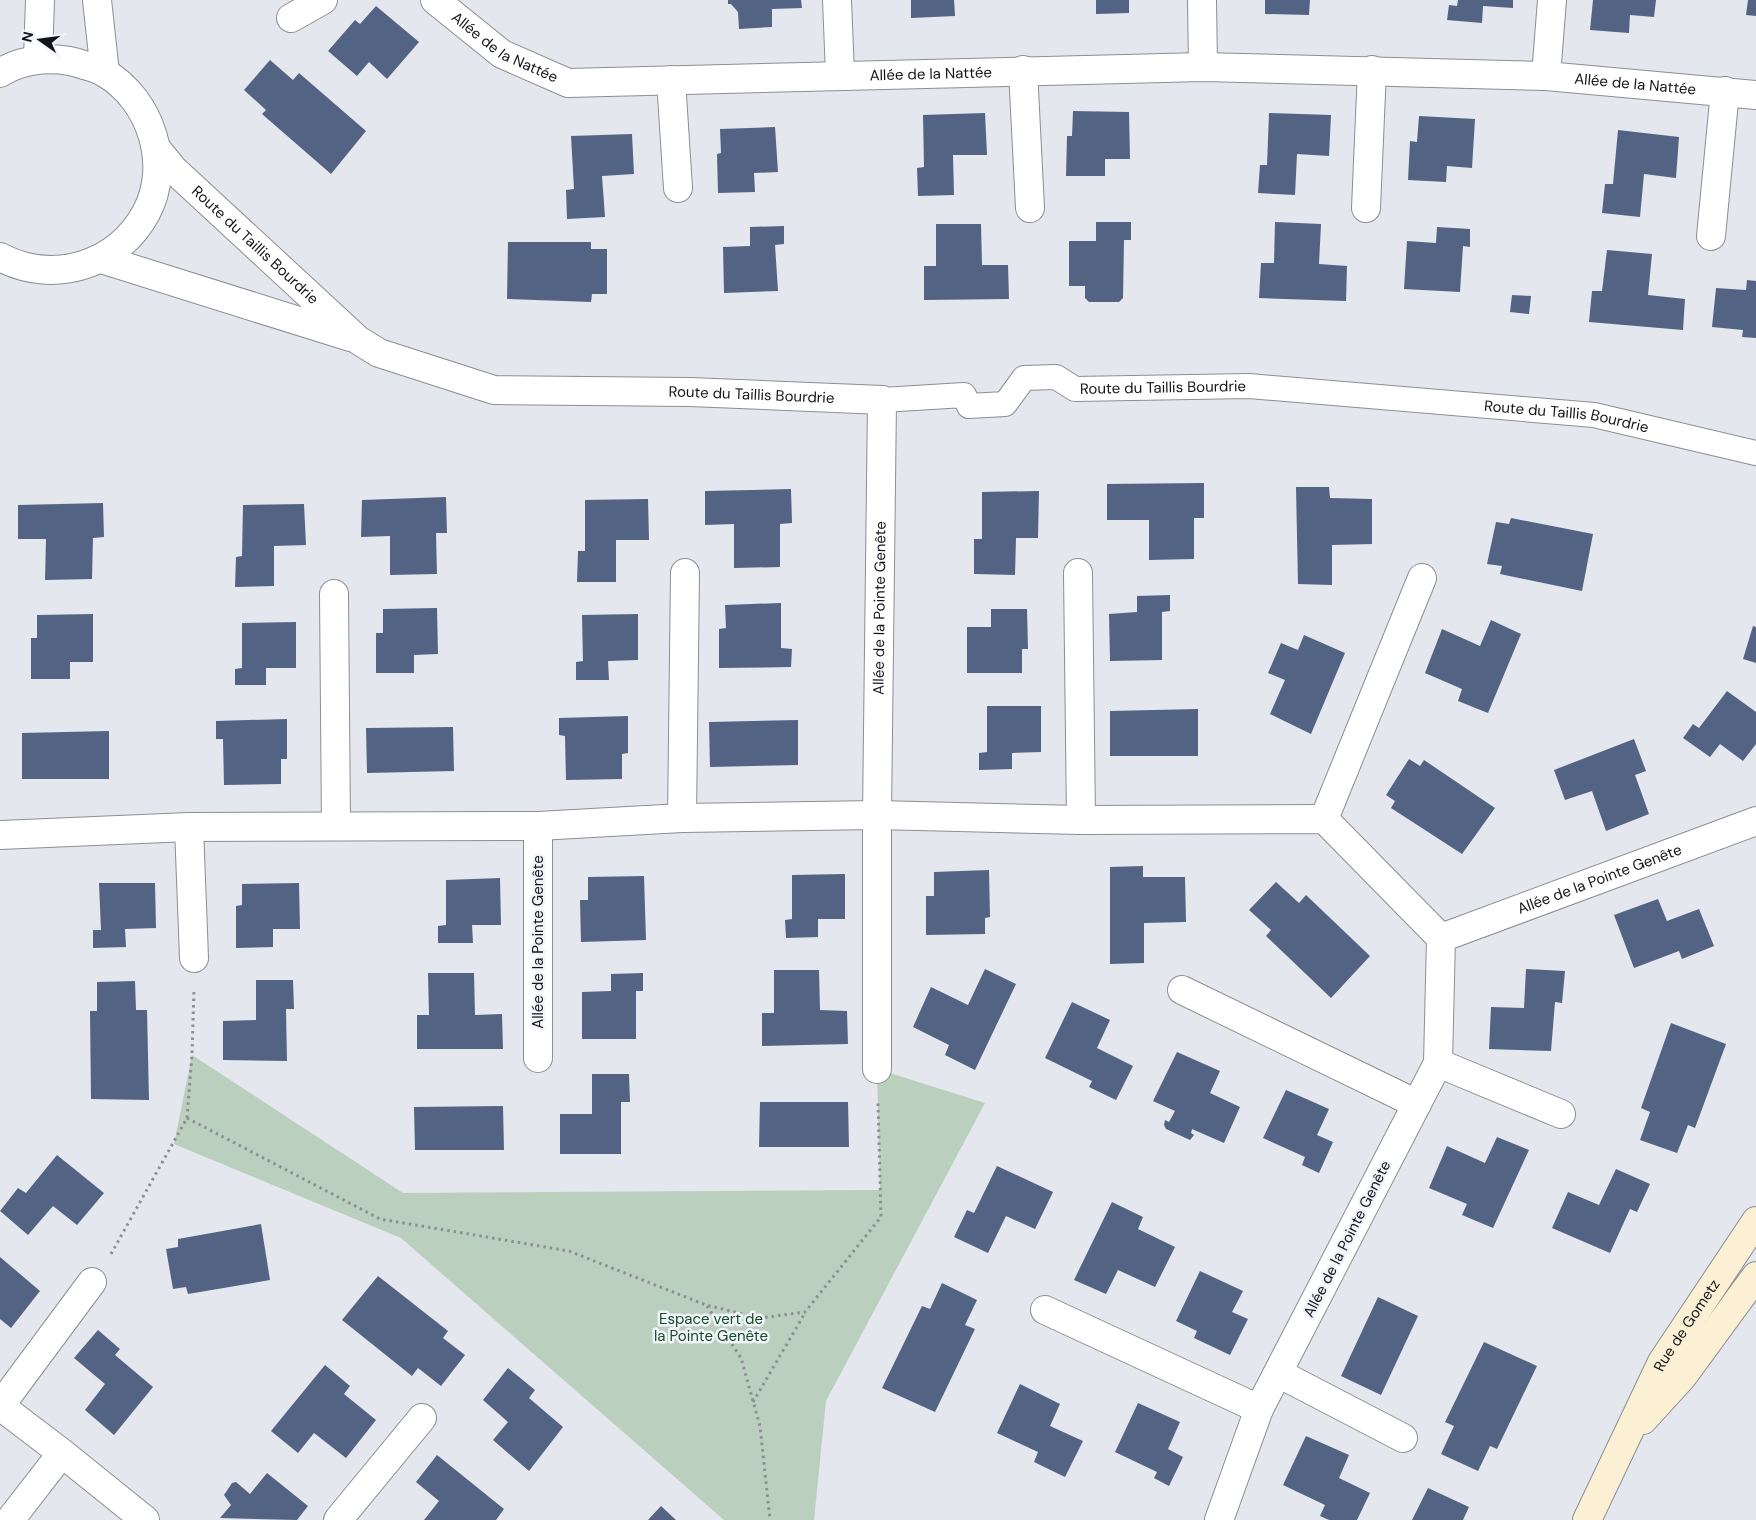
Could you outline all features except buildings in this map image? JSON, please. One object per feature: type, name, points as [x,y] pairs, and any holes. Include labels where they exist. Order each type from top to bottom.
[{"type":"main road","name":"Rue de Gometz","points":[[1587,1520],[1662,1362],[1756,1220]]},
{"type":"main road","name":"Rue de Gometz","points":[[1626,1437],[1684,1376],[1756,1276]]},
{"type":"street","points":[[38,59],[40,0]]},
{"type":"street","points":[[97,0],[105,73]]},
{"type":"street","points":[[290,18],[323,0]]},
{"type":"street","name":"Allée de la Nattée","points":[[435,0],[502,54],[568,82],[1202,66],[1546,76],[1756,94]]},
{"type":"street","points":[[837,0],[840,74]]},
{"type":"street","points":[[1202,0],[1202,66]]},
{"type":"street","points":[[1546,76],[1552,0]]},
{"type":"street","points":[[0,73],[7,68],[38,59],[73,61],[105,73],[129,92],[147,118],[156,148],[156,181],[147,212],[128,238],[102,258],[74,269],[45,271],[16,265],[0,257]]},
{"type":"street","points":[[1023,70],[1030,208]]},
{"type":"street","points":[[1366,208],[1372,70]]},
{"type":"street","points":[[671,80],[678,188]]},
{"type":"street","points":[[1711,236],[1725,91]]},
{"type":"street","name":"Route du Taillis Bourdrie","points":[[156,148],[173,170],[358,340],[379,353],[494,390],[690,392],[882,400],[964,395],[970,406],[1005,404],[1024,378],[1056,377],[1075,389],[1249,386],[1594,415],[1756,453]]},
{"type":"street","name":"Route du Taillis Bourdrie","points":[[102,258],[358,340]]},
{"type":"street","name":"Allée de la Pointe Genête","points":[[877,1069],[877,815],[882,400]]},
{"type":"street","points":[[682,818],[686,573]]},
{"type":"street","points":[[1078,573],[1082,820]]},
{"type":"street","points":[[1324,819],[1422,578]]},
{"type":"street","points":[[334,594],[336,826]]},
{"type":"street","points":[[0,835],[189,827],[538,826],[682,818],[877,815],[1082,820],[1324,819],[1441,938]]},
{"type":"street","name":"Allée de la Pointe Genête","points":[[1219,1520],[1259,1409],[1438,1063],[1441,938],[1756,820]]},
{"type":"street","name":"Allée de la Pointe Genête","points":[[538,826],[538,1058]]},
{"type":"street","points":[[189,827],[194,958]]},
{"type":"street","points":[[1182,990],[1417,1104]]},
{"type":"street","points":[[1438,1063],[1561,1114]]},
{"type":"street","points":[[92,1282],[0,1406],[62,1453],[144,1520]]},
{"type":"street","points":[[1045,1310],[1259,1409]]},
{"type":"street","points":[[1278,1373],[1403,1438]]},
{"type":"street","points":[[338,1520],[422,1418]]},
{"type":"street","points":[[10,1520],[62,1453]]},
{"type":"path","points":[[92,1282],[105,1264],[187,1118],[192,1056],[194,958]]},
{"type":"path","points":[[754,1402],[805,1312],[881,1217],[877,1069]]},
{"type":"path","points":[[187,1118],[380,1219],[570,1251],[706,1306],[760,1318],[805,1312]]},
{"type":"path","points":[[706,1306],[741,1358],[760,1426],[770,1520]]},
{"type":"green space","name":"Espace vert de la Pointe Genête","points":[[192,1055],[403,1193],[880,1190],[877,1069],[985,1103],[826,1401],[814,1520],[724,1520],[401,1238],[174,1144]]}]
